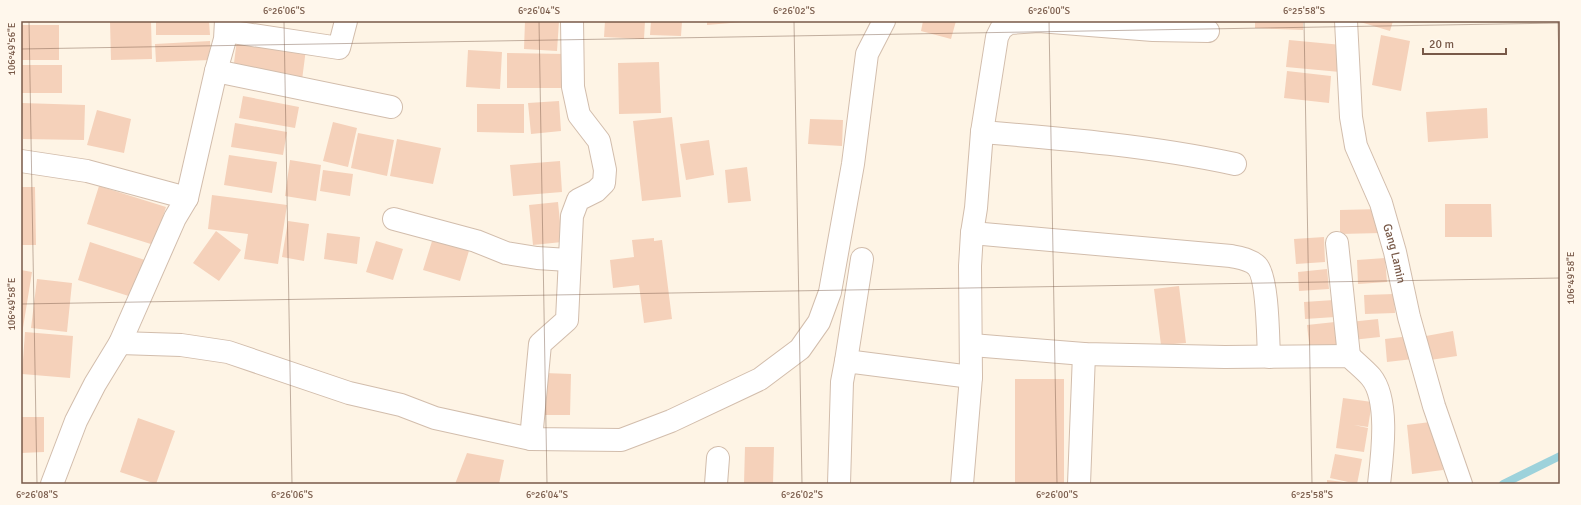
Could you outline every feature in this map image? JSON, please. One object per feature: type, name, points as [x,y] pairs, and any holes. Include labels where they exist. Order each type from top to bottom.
[{"type":"street","points":[[52,484],[76,421],[95,384],[120,343],[175,218],[187,198],[226,26],[339,48],[346,21]]},
{"type":"street","points":[[531,439],[540,344],[567,320],[568,260],[572,216],[578,200],[596,191],[604,183],[605,170],[599,141],[579,115],[573,87],[572,21]]},
{"type":"street","points":[[120,343],[181,345],[228,352],[349,393],[401,405],[435,418],[531,439],[622,440],[671,421],[760,379],[800,349],[819,322],[830,292],[852,164],[867,54],[884,21]]},
{"type":"street","name":"Gang Lamin","points":[[1346,21],[1351,118],[1356,146],[1381,203],[1395,252],[1409,317],[1434,406],[1461,484]]},
{"type":"street","points":[[962,484],[971,377],[972,345],[970,266],[972,233],[976,208],[982,132],[997,37],[1001,29],[1009,23],[1039,22],[1153,30],[1208,31]]},
{"type":"street","points":[[216,71],[391,107]]},
{"type":"street","points":[[982,132],[1101,142],[1184,153],[1235,164]]},
{"type":"street","points":[[21,161],[87,171],[187,198]]},
{"type":"street","points":[[394,219],[476,241],[506,253],[537,258],[568,260]]},
{"type":"street","points":[[972,233],[1231,256],[1246,259],[1256,265],[1264,280],[1269,357]]},
{"type":"street","points":[[1337,243],[1349,356],[1372,378],[1379,395],[1383,421],[1383,446],[1379,484]]},
{"type":"street","points":[[838,484],[842,382],[862,259]]},
{"type":"street","points":[[972,345],[1084,354],[1269,357],[1349,356]]},
{"type":"street","points":[[1079,484],[1084,354]]},
{"type":"street","points":[[846,361],[971,377]]},
{"type":"street","points":[[716,484],[718,458]]},
{"type":"building","points":[[110,21],[151,21],[152,59],[111,60]]},
{"type":"building","points":[[156,21],[209,21],[210,35],[156,35]]},
{"type":"building","points":[[525,21],[559,21],[557,51],[524,49]]},
{"type":"building","points":[[605,21],[645,21],[644,39],[604,37]]},
{"type":"building","points":[[651,21],[682,21],[681,36],[650,35]]},
{"type":"building","points":[[707,21],[742,21],[742,22],[707,25]]},
{"type":"building","points":[[923,21],[956,21],[951,39],[921,31]]},
{"type":"building","points":[[1255,21],[1303,21],[1303,30],[1255,28]]},
{"type":"building","points":[[1357,21],[1393,21],[1390,31]]},
{"type":"building","points":[[21,25],[59,25],[59,60],[21,60]]},
{"type":"building","points":[[1381,35],[1410,41],[1401,91],[1372,85]]},
{"type":"building","points":[[237,39],[306,49],[302,80],[233,71]]},
{"type":"building","points":[[1289,40],[1342,45],[1340,72],[1286,67]]},
{"type":"building","points":[[210,41],[211,60],[156,62],[155,44]]},
{"type":"building","points":[[468,50],[502,52],[500,89],[466,87]]},
{"type":"building","points":[[507,53],[566,54],[565,88],[507,88]]},
{"type":"building","points":[[659,62],[661,113],[619,114],[618,63]]},
{"type":"building","points":[[21,65],[62,65],[62,93],[21,93]]},
{"type":"building","points":[[1287,71],[1331,76],[1329,103],[1284,98]]},
{"type":"building","points":[[243,96],[299,107],[295,128],[239,118]]},
{"type":"building","points":[[559,101],[561,131],[531,134],[528,103]]},
{"type":"building","points":[[22,103],[85,105],[84,140],[23,139]]},
{"type":"building","points":[[477,104],[524,104],[524,133],[477,132]]},
{"type":"building","points":[[1487,108],[1488,138],[1428,142],[1426,112]]},
{"type":"building","points":[[97,110],[131,119],[124,153],[87,145]]},
{"type":"building","points":[[672,117],[681,197],[642,201],[633,121]]},
{"type":"building","points":[[810,119],[843,120],[842,146],[808,144]]},
{"type":"building","points":[[333,122],[357,128],[348,167],[323,161]]},
{"type":"building","points":[[235,123],[287,132],[283,155],[231,147]]},
{"type":"building","points":[[358,133],[394,140],[387,176],[351,168]]},
{"type":"building","points":[[397,139],[441,148],[433,184],[390,176]]},
{"type":"building","points":[[709,140],[714,175],[686,180],[680,144]]},
{"type":"building","points":[[229,155],[277,162],[272,193],[224,185]]},
{"type":"building","points":[[290,160],[321,165],[316,201],[285,196]]},
{"type":"building","points":[[560,161],[562,192],[513,196],[510,165]]},
{"type":"building","points":[[747,167],[751,201],[728,203],[725,170]]},
{"type":"building","points":[[323,170],[353,174],[350,196],[320,191]]},
{"type":"building","points":[[99,186],[166,207],[154,245],[87,224]]},
{"type":"building","points":[[21,187],[35,187],[36,245],[21,245]]},
{"type":"building","points":[[212,195],[287,205],[278,264],[244,259],[248,234],[208,229]]},
{"type":"building","points":[[558,202],[562,242],[533,245],[529,205]]},
{"type":"building","points":[[1445,204],[1491,204],[1492,237],[1445,237]]},
{"type":"building","points":[[1380,209],[1381,233],[1340,234],[1340,210]]},
{"type":"building","points":[[288,221],[309,224],[304,261],[282,257]]},
{"type":"building","points":[[216,231],[241,250],[219,281],[193,263]]},
{"type":"building","points":[[327,233],[360,237],[357,264],[324,259]]},
{"type":"building","points":[[1324,237],[1325,262],[1296,264],[1294,239]]},
{"type":"building","points":[[433,238],[471,244],[460,281],[423,270]]},
{"type":"building","points":[[654,238],[654,241],[662,240],[672,319],[644,323],[639,285],[613,288],[610,260],[634,257],[632,240]]},
{"type":"building","points":[[376,241],[403,249],[393,280],[366,272]]},
{"type":"building","points":[[90,242],[148,261],[135,298],[78,280]]},
{"type":"building","points":[[1385,258],[1387,282],[1358,284],[1357,260]]},
{"type":"building","points":[[1327,269],[1329,289],[1299,291],[1298,272]]},
{"type":"building","points":[[21,270],[32,272],[22,334],[21,334]]},
{"type":"building","points":[[37,279],[72,283],[67,332],[31,328]]},
{"type":"building","points":[[1179,286],[1186,343],[1161,345],[1154,289]]},
{"type":"building","points":[[1394,294],[1395,313],[1365,314],[1364,295]]},
{"type":"building","points":[[1334,300],[1335,317],[1305,319],[1304,302]]},
{"type":"building","points":[[1378,319],[1380,337],[1352,340],[1350,322]]},
{"type":"building","points":[[1335,322],[1338,349],[1310,352],[1307,325]]},
{"type":"building","points":[[1453,331],[1457,356],[1430,360],[1426,336]]},
{"type":"building","points":[[25,332],[73,336],[70,378],[22,374]]},
{"type":"building","points":[[1410,336],[1413,359],[1387,362],[1385,339]]},
{"type":"building","points":[[545,373],[571,374],[570,415],[544,415]]},
{"type":"building","points":[[1015,379],[1064,379],[1064,484],[1015,484]]},
{"type":"building","points":[[1343,398],[1372,402],[1368,427],[1354,425],[1368,428],[1364,452],[1336,448]]},
{"type":"building","points":[[21,417],[44,417],[44,452],[21,453]]},
{"type":"building","points":[[138,418],[175,431],[156,484],[120,472]]},
{"type":"building","points":[[1438,421],[1443,470],[1412,474],[1407,425]]},
{"type":"building","points":[[745,447],[774,447],[773,484],[744,484]]},
{"type":"building","points":[[467,453],[504,460],[499,484],[455,484]]},
{"type":"building","points":[[1335,454],[1362,459],[1357,484],[1330,478]]},
{"type":"building","points":[[1327,480],[1352,483],[1352,484],[1327,484]]},
{"type":"waterway","points":[[1503,484],[1560,456]]}]
